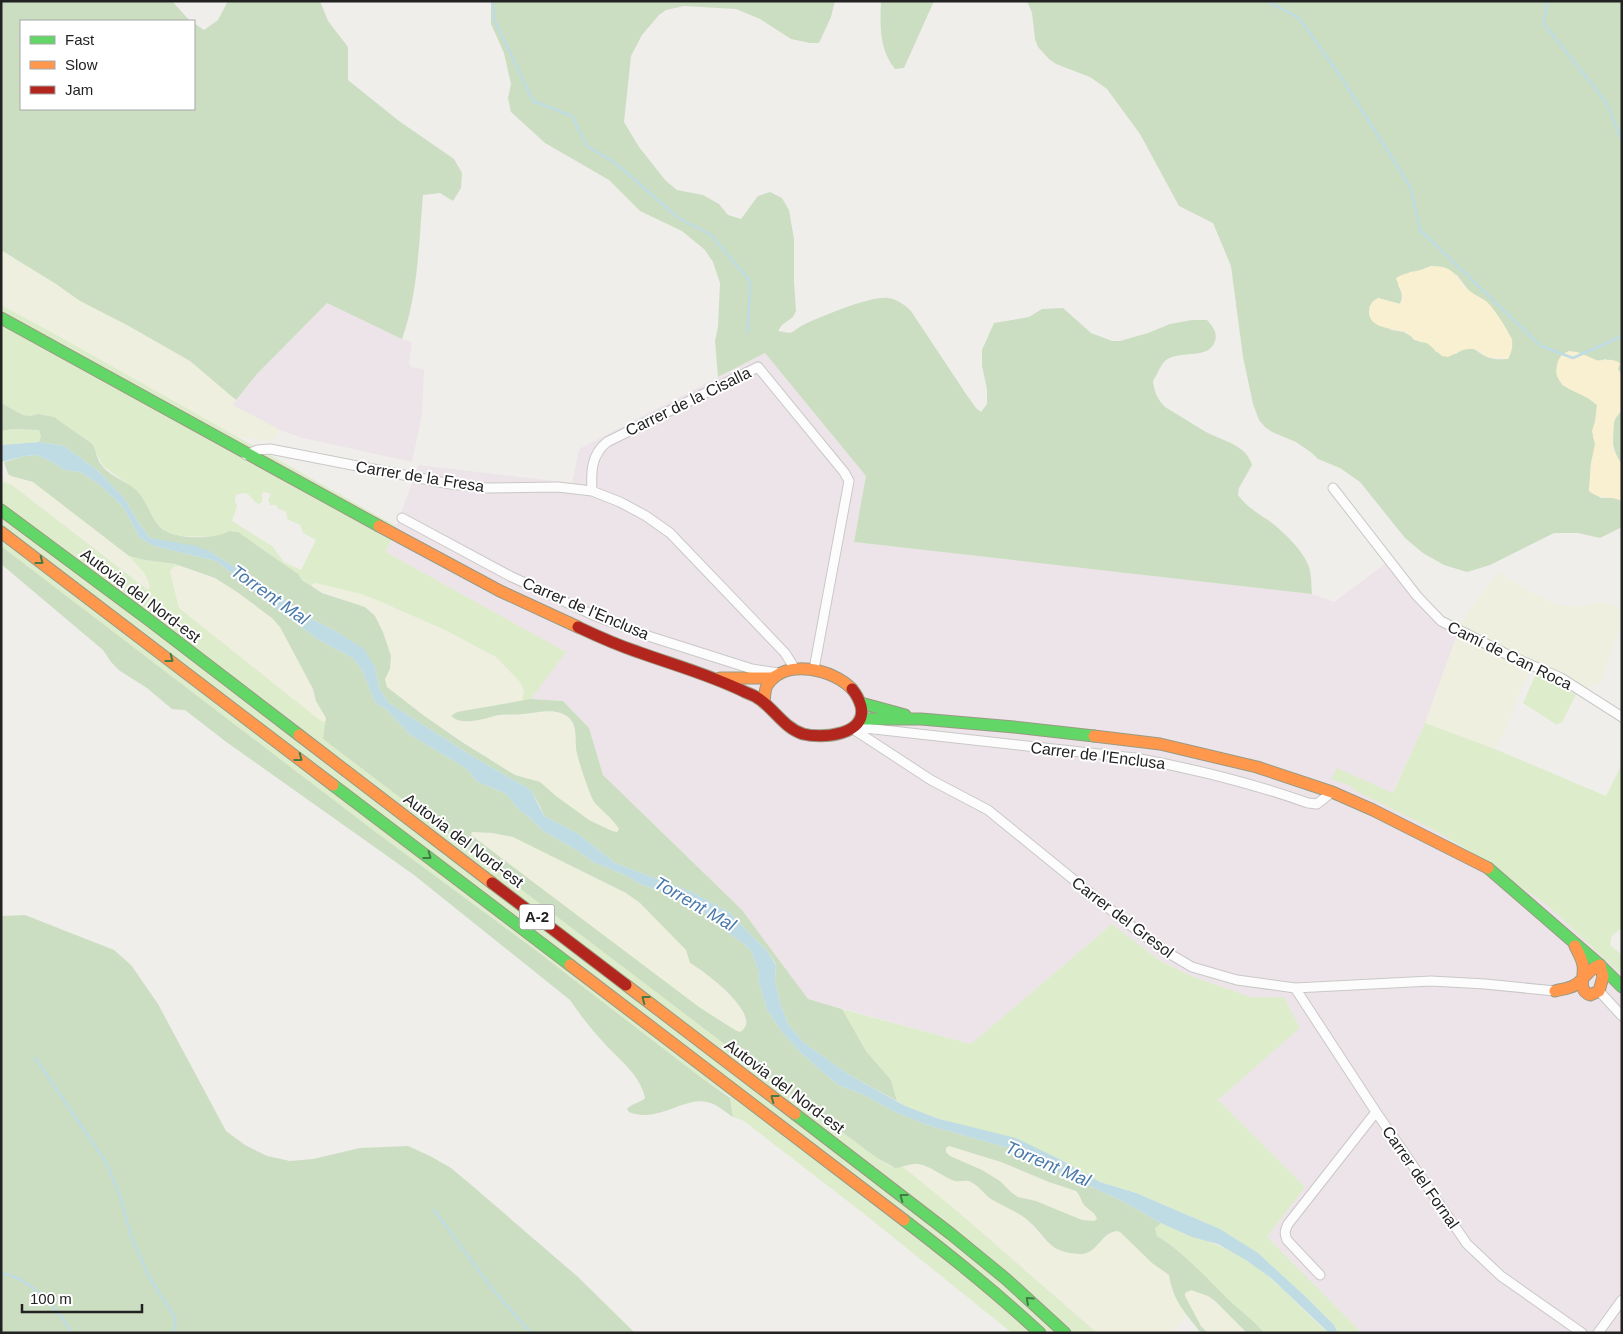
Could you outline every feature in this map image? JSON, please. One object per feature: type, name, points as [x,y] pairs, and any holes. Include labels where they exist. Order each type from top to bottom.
[{"type":"main road","points":[[1,318],[246,455],[523,604],[623,647],[716,678],[746,692],[764,703],[779,720],[795,731],[824,737],[856,725],[921,719]]},
{"type":"main road","name":"Autovia del Nord-est","points":[[1,510],[172,638],[951,1234],[1065,1333]]},
{"type":"main road","name":"Autovia del Nord-est","points":[[1,532],[945,1251],[1016,1310],[1040,1333]]},
{"type":"main road","points":[[716,678],[774,676],[795,669],[814,669],[829,674],[849,685],[858,694],[861,703],[856,725]]},
{"type":"main road","points":[[764,703],[763,695],[774,676]]},
{"type":"main road","points":[[861,703],[921,719],[1014,727],[1160,744],[1257,767],[1332,792],[1373,810],[1487,867],[1600,965],[1622,989]]},
{"type":"main road","points":[[1572,940],[1583,965],[1584,977],[1582,988],[1587,994]]},
{"type":"main road","points":[[1554,991],[1572,987],[1584,977],[1588,970],[1600,965]]},
{"type":"main road","points":[[1599,991],[1603,977],[1600,965]]},
{"type":"main road","points":[[1554,991],[1582,996],[1592,995],[1610,988],[1622,989]]},
{"type":"street","name":"Carrer de la Cisalla","points":[[592,491],[591,475],[593,461],[600,448],[607,442],[758,367],[844,472],[849,481],[814,669]]},
{"type":"street","name":"Carrer de la Fresa","points":[[246,455],[257,450],[270,449],[450,484],[488,488],[558,487],[592,491],[620,502],[646,516],[670,533],[785,653],[795,669]]},
{"type":"street","name":"Camí de Can Roca","points":[[1333,488],[1417,596],[1442,621],[1508,655],[1561,678],[1622,717]]},
{"type":"street","name":"Carrer de l'Enclusa","points":[[402,518],[510,576],[591,614],[654,638],[774,676]]},
{"type":"street","name":"Carrer de l'Enclusa","points":[[856,725],[1135,758],[1232,778],[1308,804],[1317,804],[1332,792]]},
{"type":"street","name":"Carrer del Gresol","points":[[856,725],[931,780],[988,810],[1164,951],[1192,966],[1237,980],[1295,988],[1431,981],[1554,991]]},
{"type":"street","name":"Carrer del Fornal","points":[[1295,988],[1376,1112],[1467,1244],[1501,1276],[1582,1333]]},
{"type":"street","points":[[1599,991],[1622,1016]]},
{"type":"street","points":[[1320,1275],[1287,1240],[1285,1230],[1376,1112]]},
{"type":"street","points":[[1598,1333],[1622,1300]]},
{"type":"shaded area","points":[[327,303],[412,343],[409,363],[411,367],[424,369],[422,415],[412,462],[303,438],[280,430],[232,405],[257,374]]},
{"type":"shaded area","points":[[765,353],[866,476],[854,542],[1312,594],[1334,602],[1386,563],[1435,622],[1458,633],[1425,723],[1387,805],[1466,849],[1548,906],[1622,975],[1622,1333],[1362,1333],[1267,1237],[1305,1187],[1218,1100],[1299,1028],[1237,992],[1191,976],[1159,960],[1112,924],[971,1044],[808,999],[742,910],[603,775],[589,728],[563,701],[531,699],[565,652],[386,552],[419,465],[572,483],[579,449]]},
{"type":"green space","points":[[1,1],[172,1],[189,20],[20,20],[20,110],[195,110],[195,24],[204,30],[218,20],[228,1],[320,1],[328,21],[348,47],[348,80],[399,121],[454,159],[462,173],[461,188],[453,201],[440,193],[423,195],[415,286],[402,339],[327,303],[257,374],[236,400],[190,361],[80,301],[1,250]]},
{"type":"green space","points":[[491,1],[835,1],[831,17],[819,43],[791,39],[760,19],[736,9],[684,6],[666,10],[659,15],[642,35],[631,56],[624,122],[639,147],[666,181],[677,190],[703,195],[719,204],[728,215],[741,219],[758,196],[770,192],[782,198],[789,210],[794,239],[796,311],[793,317],[782,325],[778,331],[790,333],[821,317],[870,300],[888,298],[895,300],[911,311],[966,394],[981,412],[987,404],[982,350],[994,323],[1029,317],[1042,309],[1063,308],[1091,333],[1112,341],[1120,341],[1170,324],[1192,320],[1207,320],[1216,335],[1212,347],[1200,353],[1177,356],[1165,361],[1153,381],[1155,392],[1165,407],[1206,432],[1239,448],[1249,458],[1252,465],[1239,488],[1238,495],[1248,506],[1280,529],[1302,554],[1310,570],[1312,594],[854,542],[866,476],[765,353],[718,377],[715,341],[718,327],[720,283],[713,262],[705,250],[682,231],[640,211],[609,180],[545,143],[511,112],[508,98],[511,84],[504,53],[491,24]]},
{"type":"green space","points":[[881,1],[934,1],[904,68],[895,69],[883,45]]},
{"type":"green space","points":[[1027,1],[1622,1],[1622,376],[1618,369],[1606,359],[1598,361],[1577,352],[1562,354],[1557,366],[1562,385],[1587,397],[1597,405],[1593,437],[1595,450],[1591,463],[1589,491],[1601,498],[1615,498],[1622,501],[1622,527],[1600,538],[1578,533],[1554,533],[1490,565],[1467,572],[1444,565],[1423,553],[1405,538],[1360,482],[1340,468],[1318,459],[1296,442],[1265,427],[1259,420],[1253,404],[1243,357],[1231,266],[1213,223],[1179,206],[1140,134],[1107,89],[1090,77],[1056,64],[1038,47],[1035,39],[1032,13]],"holes":[[[1431,266],[1457,275],[1469,291],[1487,302],[1512,339],[1508,359],[1490,358],[1471,348],[1456,354],[1436,352],[1427,343],[1420,342],[1404,332],[1391,330],[1369,308],[1372,302],[1378,298],[1400,304],[1402,294],[1398,285],[1410,272]]]},
{"type":"green space","points":[[1,250],[80,301],[190,361],[236,400],[232,405],[280,430],[271,441],[236,436],[1,305]]},
{"type":"green space","points":[[1,305],[396,526],[386,552],[566,652],[531,699],[522,701],[524,692],[521,683],[496,657],[445,630],[361,594],[316,583],[312,584],[312,587],[238,532],[233,531],[215,537],[182,536],[166,532],[155,521],[138,492],[103,466],[91,443],[54,417],[38,414],[23,415],[1,403]],"holes":[[[262,493],[271,494],[268,500],[270,505],[276,505],[278,509],[284,511],[287,519],[300,525],[303,533],[316,540],[301,570],[284,562],[272,546],[232,521],[237,506],[235,501],[236,495],[248,494],[259,504],[262,502]]]},
{"type":"green space","points":[[1,403],[23,415],[38,414],[54,417],[91,443],[103,468],[137,491],[157,523],[166,531],[194,537],[214,536],[229,531],[238,532],[322,593],[365,607],[375,616],[391,656],[390,669],[385,679],[387,687],[462,742],[515,775],[540,782],[589,820],[617,832],[619,829],[595,803],[591,794],[578,757],[574,725],[568,717],[552,711],[499,715],[468,721],[462,721],[451,716],[457,712],[531,699],[563,701],[589,728],[603,775],[742,910],[808,999],[842,1009],[866,1051],[891,1080],[897,1101],[848,1074],[803,1042],[788,1024],[780,1002],[775,982],[776,964],[767,951],[729,912],[692,892],[615,863],[577,833],[544,816],[531,790],[472,756],[389,703],[380,690],[375,667],[363,649],[334,630],[299,613],[277,593],[209,551],[150,538],[125,499],[97,470],[64,446],[39,442],[41,437],[39,430],[13,429],[1,431]]},
{"type":"green space","points":[[1622,410],[1622,465],[1615,452],[1612,437],[1614,422]]},
{"type":"green space","points":[[13,429],[39,430],[41,437],[39,442],[1,445],[1,431]]},
{"type":"green space","points":[[36,455],[64,470],[80,472],[99,484],[123,507],[140,538],[154,546],[216,561],[319,640],[353,658],[362,670],[375,702],[387,710],[409,734],[467,769],[476,781],[506,794],[520,811],[543,831],[593,862],[627,876],[640,884],[672,895],[689,905],[700,908],[714,923],[751,951],[758,969],[759,983],[767,1010],[783,1033],[801,1053],[838,1085],[864,1095],[895,1112],[927,1125],[1008,1148],[1038,1160],[1057,1171],[1124,1202],[1161,1223],[1155,1228],[1157,1236],[1185,1257],[1264,1333],[1247,1333],[1215,1301],[1208,1296],[1191,1290],[1185,1293],[1185,1296],[1201,1326],[1208,1333],[1201,1333],[1177,1300],[1169,1275],[1152,1263],[1120,1232],[1112,1232],[1107,1235],[1091,1251],[1080,1254],[1069,1253],[1053,1247],[1025,1218],[991,1199],[971,1182],[954,1181],[918,1164],[895,1168],[877,1158],[323,739],[326,718],[280,627],[272,618],[215,578],[175,564],[129,556],[33,482],[8,474],[4,462]],"holes":[[[472,832],[513,837],[626,893],[640,903],[686,950],[690,963],[730,995],[739,1005],[745,1016],[746,1025],[740,1032],[699,1007],[471,835]],[[949,1146],[1001,1162],[1076,1191],[1097,1219],[1094,1221],[1082,1220],[1036,1201],[1018,1197],[1000,1181],[982,1170],[950,1156],[946,1152],[946,1148]]]},
{"type":"green space","points":[[1,476],[11,476],[33,482],[71,510],[129,556],[145,574],[149,582],[149,589],[12,485],[1,481]]},
{"type":"green space","points":[[1,481],[12,485],[147,589],[150,586],[145,574],[129,556],[179,565],[172,568],[170,572],[179,608],[321,721],[327,722],[323,739],[877,1158],[891,1167],[903,1167],[956,1210],[1097,1333],[1012,1333],[863,1213],[744,1121],[733,1117],[730,1097],[699,1076],[534,949],[377,833],[1,546]]},
{"type":"green space","points":[[1,546],[377,833],[730,1098],[733,1117],[716,1105],[703,1101],[693,1102],[652,1115],[640,1115],[629,1112],[627,1109],[629,1107],[645,1098],[639,1082],[590,1027],[570,1000],[414,875],[225,741],[185,710],[172,709],[147,688],[120,671],[103,650],[1,564]]},
{"type":"green space","points":[[179,565],[222,582],[272,618],[280,627],[311,685],[314,697],[327,722],[321,721],[179,608],[170,572],[172,568]]},
{"type":"green space","points":[[1497,573],[1557,605],[1576,607],[1600,602],[1621,608],[1620,625],[1601,682],[1584,689],[1458,627]]},
{"type":"green space","points":[[316,583],[364,595],[445,630],[496,657],[521,683],[524,692],[522,701],[454,714],[470,721],[500,715],[545,712],[556,712],[567,716],[573,725],[577,754],[593,799],[615,822],[619,829],[617,832],[589,820],[540,782],[519,777],[499,765],[423,715],[387,687],[385,679],[390,669],[391,656],[380,623],[369,609],[315,589],[312,587],[312,584]]},
{"type":"green space","points":[[1458,633],[1531,668],[1506,729],[1495,749],[1425,723]]},
{"type":"green space","points":[[1537,672],[1576,695],[1562,722],[1557,725],[1523,703]]},
{"type":"green space","points":[[1425,723],[1495,749],[1606,796],[1622,764],[1622,928],[1612,936],[1610,945],[1622,955],[1622,975],[1548,906],[1466,849],[1430,828],[1352,789],[1351,786],[1331,779],[1337,768],[1393,793]]},
{"type":"green space","points":[[472,832],[513,837],[626,893],[640,903],[686,950],[690,963],[705,973],[739,1004],[746,1021],[743,1031],[735,1030],[699,1007],[471,835]]},
{"type":"green space","points":[[25,915],[114,950],[131,965],[158,1004],[226,1131],[245,1145],[267,1156],[290,1161],[313,1159],[360,1148],[408,1146],[430,1156],[451,1168],[578,1277],[635,1333],[1,1333],[1,916]]},
{"type":"green space","points":[[1112,924],[1159,960],[1191,976],[1249,997],[1284,997],[1300,1028],[1218,1100],[1305,1187],[1267,1237],[1362,1333],[1338,1333],[1334,1325],[1308,1299],[1258,1253],[1220,1229],[1136,1193],[1100,1182],[1061,1160],[905,1106],[897,1101],[891,1080],[866,1051],[842,1009],[971,1044]]},
{"type":"green space","points":[[949,1146],[1001,1162],[1076,1191],[1082,1202],[1095,1214],[1097,1219],[1094,1222],[1082,1220],[1036,1201],[1018,1197],[986,1172],[950,1156],[946,1152],[946,1148]]},
{"type":"green space","points":[[919,1164],[952,1180],[971,1182],[993,1201],[1011,1209],[1027,1220],[1046,1242],[1060,1251],[1088,1253],[1110,1233],[1120,1232],[1152,1263],[1169,1275],[1173,1294],[1187,1317],[1171,1333],[1097,1333],[956,1210],[903,1167]]},
{"type":"green space","points":[[1161,1223],[1235,1253],[1245,1259],[1268,1276],[1329,1333],[1264,1333],[1185,1257],[1157,1236],[1155,1227]]},
{"type":"green space","points":[[1191,1290],[1208,1296],[1247,1333],[1208,1333],[1185,1298],[1185,1293]]},
{"type":"sand","points":[[1431,266],[1446,268],[1451,271],[1465,287],[1490,305],[1511,338],[1512,348],[1508,359],[1488,357],[1476,349],[1462,350],[1448,357],[1442,356],[1427,343],[1414,340],[1406,332],[1382,327],[1373,321],[1370,317],[1369,309],[1378,298],[1400,304],[1403,297],[1396,278]]},
{"type":"sand","points":[[1569,351],[1580,353],[1596,360],[1613,360],[1620,363],[1618,369],[1622,376],[1622,410],[1614,420],[1613,449],[1622,465],[1622,501],[1597,496],[1589,491],[1591,463],[1595,444],[1592,431],[1597,405],[1559,380],[1556,373],[1558,362],[1564,353]]},
{"type":"water","name":"Torrent Mal","points":[[39,442],[64,446],[97,470],[125,499],[150,538],[196,546],[209,551],[277,593],[299,613],[334,630],[364,649],[375,667],[380,690],[389,703],[472,756],[531,790],[544,816],[577,833],[615,863],[692,892],[729,912],[767,951],[776,965],[775,982],[788,1024],[803,1042],[848,1074],[905,1106],[939,1119],[1016,1138],[1100,1182],[1136,1193],[1220,1229],[1258,1253],[1334,1325],[1338,1333],[1329,1333],[1271,1278],[1246,1260],[1218,1244],[1192,1237],[1161,1223],[1124,1202],[1057,1171],[1038,1160],[1008,1148],[927,1125],[895,1112],[864,1095],[838,1085],[801,1053],[783,1033],[767,1010],[759,983],[758,969],[751,951],[714,923],[700,908],[688,905],[672,895],[640,884],[627,876],[593,862],[543,831],[520,811],[506,794],[476,781],[467,769],[409,734],[387,710],[375,702],[362,670],[353,658],[319,640],[216,561],[154,546],[140,538],[123,507],[99,484],[80,472],[64,470],[36,455],[1,462],[1,445]]},
{"type":"waterway","points":[[492,1],[495,21],[533,101],[572,116],[587,146],[617,164],[678,218],[710,234],[750,281],[748,332]]},
{"type":"waterway","points":[[1267,1],[1299,18],[1341,77],[1411,188],[1420,230],[1541,346],[1573,358],[1622,336]]},
{"type":"waterway","points":[[1547,1],[1544,24],[1606,102],[1622,141]]},
{"type":"waterway","points":[[35,1058],[106,1162],[121,1199],[131,1236],[148,1275],[175,1318],[174,1330],[171,1333]]},
{"type":"waterway","points":[[434,1210],[493,1290],[531,1333]]},
{"type":"waterway","points":[[1,1273],[13,1276],[33,1288],[51,1304],[72,1333]]},
{"type":"traffic: fast","points":[[1,318],[379,526]]},
{"type":"traffic: fast","points":[[1,510],[299,735]]},
{"type":"traffic: fast","points":[[861,703],[905,715]]},
{"type":"traffic: fast","points":[[860,719],[921,719],[1094,736]]},
{"type":"traffic: fast","points":[[333,785],[570,965]]},
{"type":"traffic: fast","points":[[1488,868],[1600,965],[1622,987]]},
{"type":"traffic: fast","points":[[795,1114],[951,1234],[1006,1279],[1065,1333]]},
{"type":"traffic: fast","points":[[904,1220],[974,1275],[1040,1333]]},
{"type":"traffic: slow","points":[[379,526],[500,591],[578,627]]},
{"type":"traffic: slow","points":[[1,532],[333,785]]},
{"type":"traffic: slow","points":[[764,703],[768,684],[776,676],[786,671],[797,669],[810,669],[822,672],[844,682],[852,689]]},
{"type":"traffic: slow","points":[[720,678],[771,678]]},
{"type":"traffic: slow","points":[[299,735],[492,883]]},
{"type":"traffic: slow","points":[[1094,736],[1160,744],[1257,767],[1332,792],[1373,810],[1488,868]]},
{"type":"traffic: slow","points":[[1555,991],[1575,985],[1581,980],[1584,977],[1592,969],[1600,965],[1603,977],[1599,991],[1590,995],[1584,990],[1582,982],[1583,978],[1583,974],[1583,965],[1575,946]]},
{"type":"traffic: slow","points":[[570,965],[904,1220]]},
{"type":"traffic: slow","points":[[626,985],[795,1114]]},
{"type":"traffic: jam","points":[[578,627],[622,646],[719,680],[752,695],[767,705],[791,728],[803,734],[832,735],[851,729],[858,723],[861,716],[861,706],[858,697],[852,689]]},
{"type":"traffic: jam","points":[[492,883],[626,985]]}]
